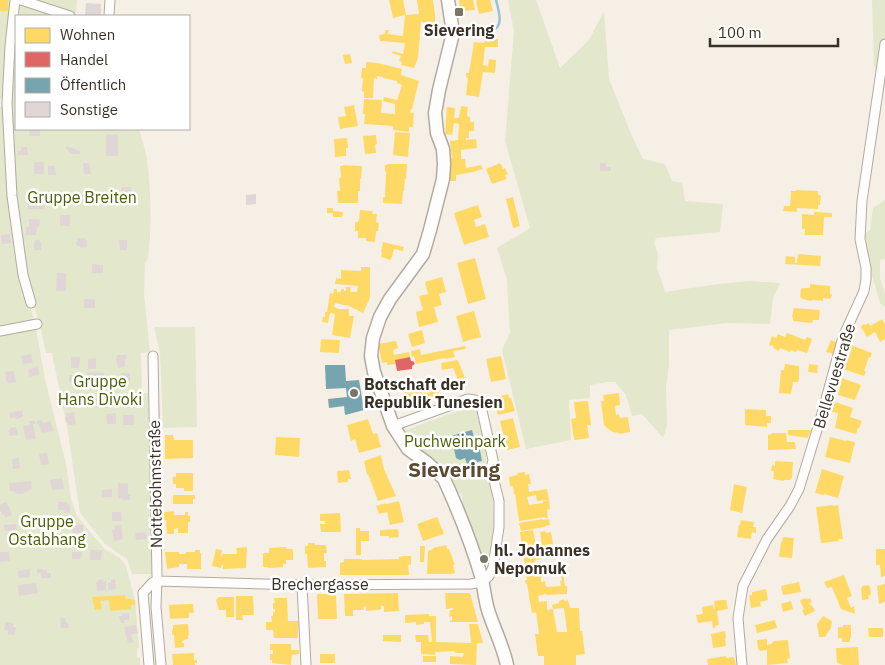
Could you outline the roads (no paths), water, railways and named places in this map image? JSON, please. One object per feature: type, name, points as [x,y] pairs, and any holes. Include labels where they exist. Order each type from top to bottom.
[{"type":"main road","points":[[448,0],[453,33],[435,113],[444,164],[442,179],[423,254],[390,299],[380,317],[373,338],[371,356],[374,372],[393,426],[408,449],[426,462],[444,479],[448,488],[476,559],[488,607],[504,651],[507,665]]},
{"type":"street","points":[[16,0],[4,103],[12,196],[23,275],[31,304]]},
{"type":"street","points":[[21,0],[67,15]]},
{"type":"street","points":[[109,15],[110,0]]},
{"type":"street","name":"Bellevuestraße","points":[[742,665],[738,618],[743,586],[767,539],[790,506],[799,489],[822,417],[843,337],[864,291],[866,268],[860,238],[861,209],[885,44]]},
{"type":"street","points":[[0,46],[10,46]]},
{"type":"street","points":[[0,331],[37,324]]},
{"type":"street","name":"Nottebohmstraße","points":[[154,356],[156,607],[161,665]]},
{"type":"street","points":[[393,426],[468,399],[475,400],[481,406],[493,460],[491,468],[499,501],[499,527],[493,567],[489,576],[482,582]]},
{"type":"street","points":[[149,665],[143,593],[152,583],[157,581]]},
{"type":"street","name":"Brechergasse","points":[[157,581],[302,585],[471,584],[482,582]]},
{"type":"street","points":[[302,585],[306,665]]},
{"type":"waterway","points":[[473,36],[489,32],[498,27],[500,17],[496,0]]},
{"type":"place","name":"Sievering","points":[[459,12]]},
{"type":"place","name":"Botschaft der Republik Tunesien","points":[[354,393]]},
{"type":"place","name":"hl. Johannes Nepomuk","points":[[484,559]]},
{"type":"district","name":"Sievering","points":[[454,469]]},
{"type":"park label","name":"Gruppe Breiten","points":[[82,197]]},
{"type":"park label","name":"Gruppe Hans Divoki","points":[[100,390]]},
{"type":"park label","name":"Puchweinpark","points":[[455,441]]},
{"type":"park label","name":"Gruppe Ostabhang","points":[[47,530]]}]
